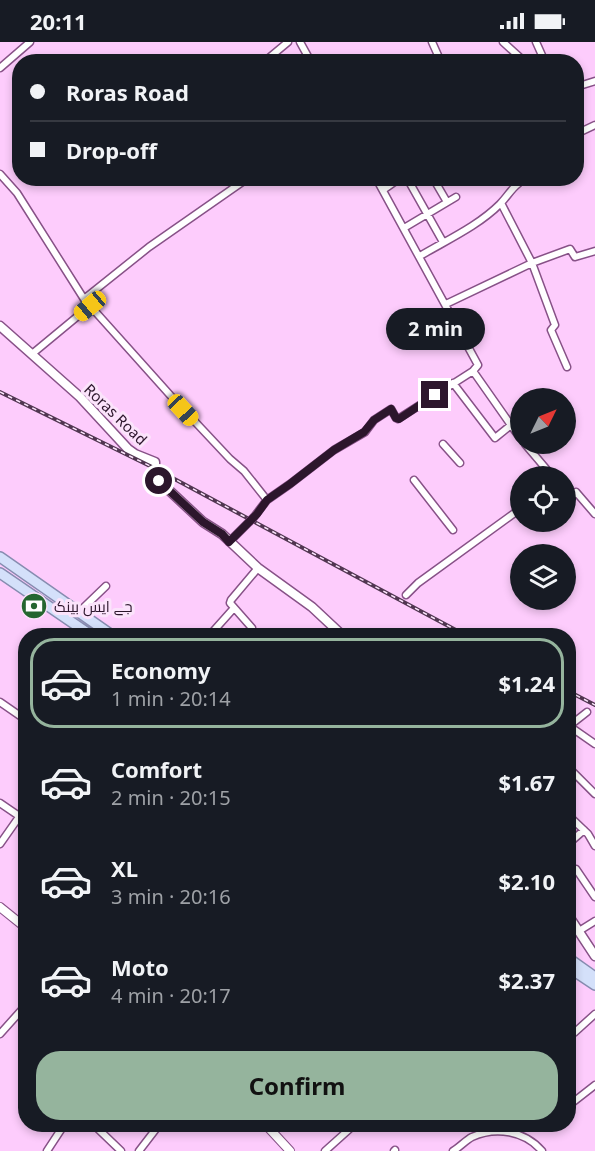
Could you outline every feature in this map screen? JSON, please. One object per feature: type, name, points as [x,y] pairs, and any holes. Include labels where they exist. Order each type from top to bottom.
[{"type":"main road","name":"Roras Road","points":[[0,326],[80,397],[128,448],[135,454],[155,462],[154,473],[159,481],[203,522],[222,534],[258,568],[312,607],[332,628]]},
{"type":"main road","points":[[0,557],[102,628]]},
{"type":"main road","points":[[0,573],[80,628]]},
{"type":"main road","points":[[576,927],[595,956]]},
{"type":"main road","points":[[576,963],[595,976]]},
{"type":"main road","points":[[576,972],[595,985]]},
{"type":"street","points":[[16,54],[30,42]]},
{"type":"street","points":[[274,54],[288,42]]},
{"type":"street","points":[[503,42],[516,54]]},
{"type":"street","points":[[0,68],[12,58]]},
{"type":"street","points":[[0,174],[16,194],[84,299],[170,395],[244,471],[267,500]]},
{"type":"street","points":[[84,299],[149,247],[237,186]]},
{"type":"street","points":[[229,542],[267,500],[334,450],[364,432],[374,420],[391,409],[399,419],[473,371],[478,365],[420,255],[380,186]]},
{"type":"street","points":[[382,190],[388,186]]},
{"type":"street","points":[[412,186],[443,242]]},
{"type":"street","points":[[438,186],[447,202]]},
{"type":"street","points":[[420,255],[465,230],[501,203],[515,186]]},
{"type":"street","points":[[404,228],[456,197]]},
{"type":"street","points":[[501,203],[532,263],[555,325],[551,330],[567,367]]},
{"type":"street","points":[[446,304],[532,263],[570,249],[575,257],[595,251]]},
{"type":"street","points":[[32,354],[90,306]]},
{"type":"street","points":[[473,371],[510,424]]},
{"type":"street","points":[[453,383],[495,438],[510,426]]},
{"type":"street","points":[[443,444],[460,463]]},
{"type":"street","points":[[533,454],[544,466]]},
{"type":"street","points":[[414,480],[453,530]]},
{"type":"street","points":[[576,492],[595,514]]},
{"type":"street","points":[[406,596],[418,583],[510,516]]},
{"type":"street","points":[[252,628],[230,603],[258,568]]},
{"type":"street","points":[[79,612],[106,586]]},
{"type":"street","points":[[216,628],[234,608]]},
{"type":"street","points":[[0,702],[18,714]]},
{"type":"street","points":[[576,721],[587,712]]},
{"type":"street","points":[[576,731],[595,744]]},
{"type":"street","points":[[576,775],[595,794]]},
{"type":"street","points":[[0,803],[18,815]]},
{"type":"street","points":[[0,844],[18,817]]},
{"type":"street","points":[[576,822],[595,846]]},
{"type":"street","points":[[576,837],[584,830]]},
{"type":"street","points":[[576,869],[595,897]]},
{"type":"street","points":[[0,907],[18,921]]},
{"type":"street","points":[[579,931],[595,921]]},
{"type":"street","points":[[0,1034],[18,1014]]},
{"type":"street","points":[[576,1031],[595,1014]]},
{"type":"street","points":[[576,1100],[595,1085]]},
{"type":"street","points":[[47,1151],[59,1132]]},
{"type":"street","points":[[101,1132],[121,1151]]},
{"type":"street","points":[[139,1151],[154,1132]]},
{"type":"street","points":[[272,1132],[290,1151]]},
{"type":"street","points":[[325,1151],[346,1132]]},
{"type":"street","points":[[453,1151],[471,1138],[488,1132]]},
{"type":"street","points":[[512,1132],[542,1151]]},
{"type":"railway","points":[[0,392],[154,468],[452,628]]},
{"type":"railway","points":[[576,695],[595,705]]},
{"type":"place","name":"جے ایس بینک","points":[[34,606]]},
{"type":"route","points":[[159,481],[203,522],[222,534],[229,542],[257,514],[267,500],[334,450],[364,432],[374,420],[391,409],[399,419],[435,395]]}]
